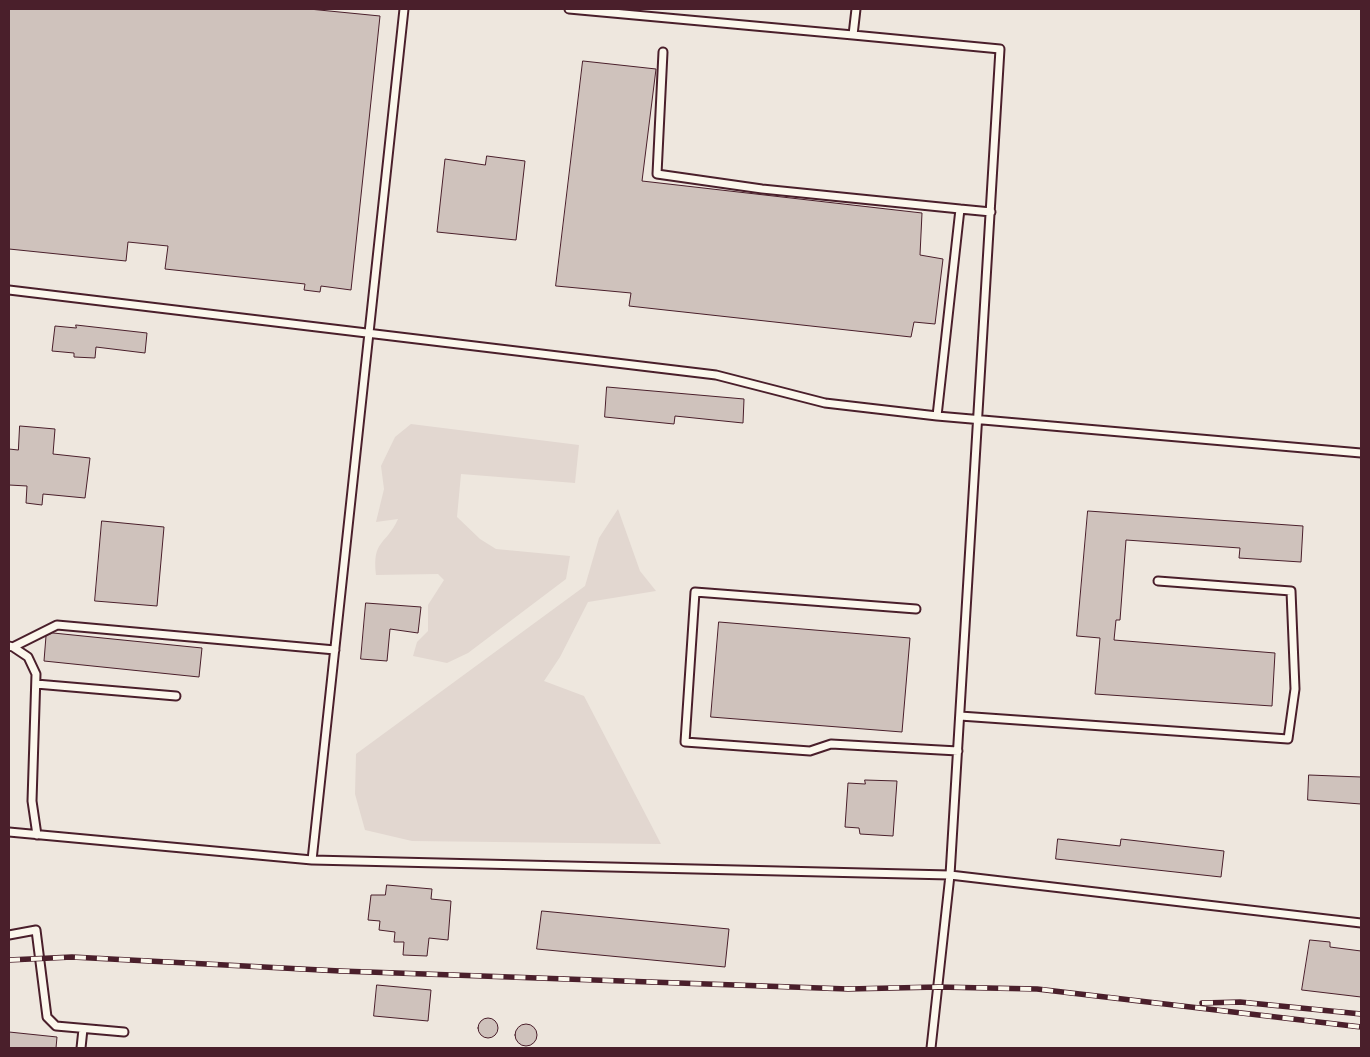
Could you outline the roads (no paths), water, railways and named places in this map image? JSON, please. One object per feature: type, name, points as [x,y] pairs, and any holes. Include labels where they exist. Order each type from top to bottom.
[{"type":"lane","points":[[312,860],[404,9]]},
{"type":"lane","points":[[569,9],[1000,49],[950,874],[931,1048]]},
{"type":"lane","points":[[853,35],[856,9]]},
{"type":"lane","points":[[663,52],[657,174],[762,190],[991,212]]},
{"type":"lane","points":[[937,416],[960,210]]},
{"type":"lane","points":[[9,290],[716,376],[825,403],[937,416],[1361,453]]},
{"type":"lane","points":[[960,716],[1288,740],[1295,688],[1291,591],[1158,581]]},
{"type":"lane","points":[[916,609],[696,592],[685,742],[810,751],[831,744],[958,751]]},
{"type":"lane","points":[[11,646],[57,625],[335,650]]},
{"type":"lane","points":[[11,646],[28,657],[36,674],[32,800],[37,835]]},
{"type":"lane","points":[[36,684],[176,696]]},
{"type":"lane","points":[[9,832],[312,860],[950,874],[1361,923]]},
{"type":"lane","points":[[9,935],[36,930],[47,1017],[56,1026],[124,1032]]},
{"type":"lane","points":[[81,1048],[83,1029]]},
{"type":"railway","points":[[9,960],[72,957],[340,971],[848,989],[938,987],[1037,989],[1361,1027]]},
{"type":"railway","points":[[1202,1003],[1240,1002],[1361,1014]]}]
